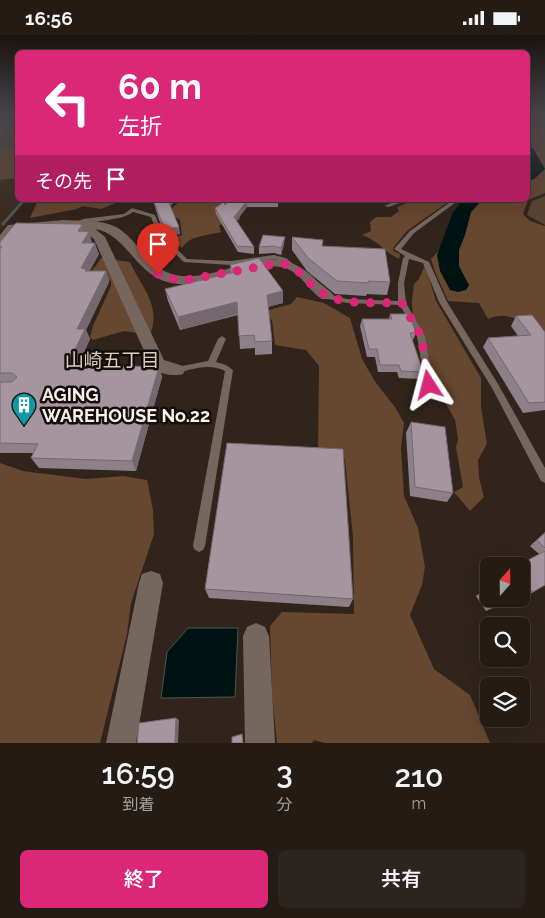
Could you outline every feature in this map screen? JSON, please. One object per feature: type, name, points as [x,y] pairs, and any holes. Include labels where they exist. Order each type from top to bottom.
[{"type":"street","points":[[58,225],[88,229],[99,237],[158,364],[177,370]]},
{"type":"street","points":[[0,243],[12,227],[96,225],[112,230],[147,267],[158,274],[177,280],[203,278],[271,263],[280,263],[295,268],[322,293],[328,296]]},
{"type":"street","points":[[121,743],[151,583]]},
{"type":"street","points":[[256,637],[260,743]]},
{"type":"lane","points":[[387,206],[398,202]]},
{"type":"lane","points":[[453,202],[419,226],[397,249],[426,262],[443,302],[495,386],[545,477]]},
{"type":"lane","points":[[76,224],[83,221],[126,215],[132,210],[153,216],[161,237],[168,241],[182,260],[231,263],[274,257],[284,259],[295,268]]},
{"type":"lane","points":[[410,256],[406,258],[403,266],[401,283],[402,303],[421,336],[429,385]]},
{"type":"lane","points":[[328,296],[347,301],[402,303]]},
{"type":"lane","points":[[211,363],[222,339]]},
{"type":"lane","points":[[177,370],[211,363],[221,365],[229,370],[199,546]]},
{"type":"shaded area","points":[[0,147],[15,147],[15,178],[0,180]]},
{"type":"shaded area","points":[[530,147],[545,147],[545,193],[530,199]]},
{"type":"shaded area","points":[[15,179],[15,202],[22,202],[0,232],[0,180]]},
{"type":"shaded area","points":[[545,196],[545,225],[527,215],[532,201]]},
{"type":"shaded area","points":[[37,202],[118,202],[101,209],[83,206],[77,209],[30,218]]},
{"type":"shaded area","points":[[179,202],[234,202],[240,214],[240,219],[236,222],[219,225],[221,232],[194,238],[182,248],[176,244],[174,238],[182,235],[180,220],[168,212]]},
{"type":"shaded area","points":[[411,202],[448,202],[407,231],[393,248],[393,251],[400,254],[399,259],[373,240],[362,235],[371,231],[370,222],[376,217],[391,217],[399,211],[397,207]]},
{"type":"shaded area","points":[[466,202],[527,202],[523,214],[530,221],[545,226],[545,335],[518,319],[511,317],[496,316],[488,319],[479,303],[448,301],[431,259],[460,227],[458,213]]},
{"type":"shaded area","points":[[101,258],[130,262],[152,305],[153,324],[150,335],[124,331],[93,340],[90,337],[111,286],[111,281],[91,278],[87,275]]},
{"type":"shaded area","points":[[425,265],[436,301],[481,378],[481,407],[487,444],[478,460],[479,478],[484,497],[470,511],[454,492],[463,487],[456,447],[458,439],[455,420],[445,402],[433,388],[413,322],[412,301],[414,284],[419,279]]},
{"type":"shaded area","points":[[297,297],[324,303],[350,318],[362,359],[404,423],[401,447],[404,496],[418,528],[425,567],[422,585],[410,615],[434,669],[470,695],[480,719],[480,727],[483,727],[490,743],[325,743],[314,740],[312,743],[277,743],[272,693],[270,626],[282,612],[354,614],[353,537],[345,460],[342,453],[318,450],[319,366],[306,350],[275,345],[272,320],[262,312],[291,304]]},
{"type":"shaded area","points":[[0,463],[23,471],[86,479],[123,476],[147,480],[153,510],[154,534],[131,603],[127,634],[100,743],[0,743]]},
{"type":"shaded area","points":[[188,628],[238,628],[235,697],[161,698],[167,652]]},
{"type":"building","points":[[154,202],[169,202],[179,227],[166,229]]},
{"type":"building","points":[[224,202],[225,205],[227,202],[246,202],[234,217],[254,247],[237,246],[215,208]]},
{"type":"building","points":[[16,223],[82,225],[78,231],[89,232],[82,243],[95,243],[81,268],[86,269],[85,271],[106,271],[77,329],[85,329],[68,364],[159,367],[132,461],[31,458],[38,444],[0,443],[0,382],[12,382],[17,377],[12,373],[0,373],[0,249],[2,247],[0,242]]},
{"type":"building","points":[[263,235],[285,237],[281,248],[274,246],[259,247]]},
{"type":"building","points":[[292,237],[323,240],[322,246],[385,249],[390,282],[337,281],[308,258]]},
{"type":"building","points":[[259,258],[283,291],[267,295],[272,341],[255,342],[254,335],[239,336],[237,302],[178,317],[165,289],[235,272],[230,265]]},
{"type":"building","points":[[390,314],[409,314],[416,333],[410,333],[423,372],[401,371],[399,365],[380,365],[377,349],[369,349],[362,319],[392,319]]},
{"type":"building","points":[[532,315],[545,332],[545,402],[529,403],[488,338],[531,335],[516,316]]},
{"type":"building","points":[[411,422],[445,427],[453,493],[415,487]]},
{"type":"building","points":[[227,443],[343,449],[353,599],[205,589]]},
{"type":"building","points":[[545,533],[545,548],[537,540]]},
{"type":"building","points":[[545,551],[545,585],[533,592],[530,589],[530,559]]},
{"type":"building","points":[[176,718],[175,743],[137,743],[139,723]]},
{"type":"building","points":[[242,734],[243,743],[232,743],[232,737]]},
{"type":"waterway","points":[[530,154],[537,169],[530,174]]},
{"type":"waterway","points":[[3,224],[22,202]]},
{"type":"waterway","points":[[458,285],[449,266],[448,250],[456,235],[460,215],[471,202]]},
{"type":"waterway","points":[[460,212],[480,202]]},
{"type":"place","name":"AGING WAREHOUSE No.22","points":[[24,426]]},
{"type":"district","name":"山崎五丁目","points":[[112,360]]},
{"type":"route","points":[[158,274],[177,280],[186,280],[271,263],[280,263],[295,268],[322,293],[328,296],[347,301],[402,303],[421,336],[429,385]]}]
